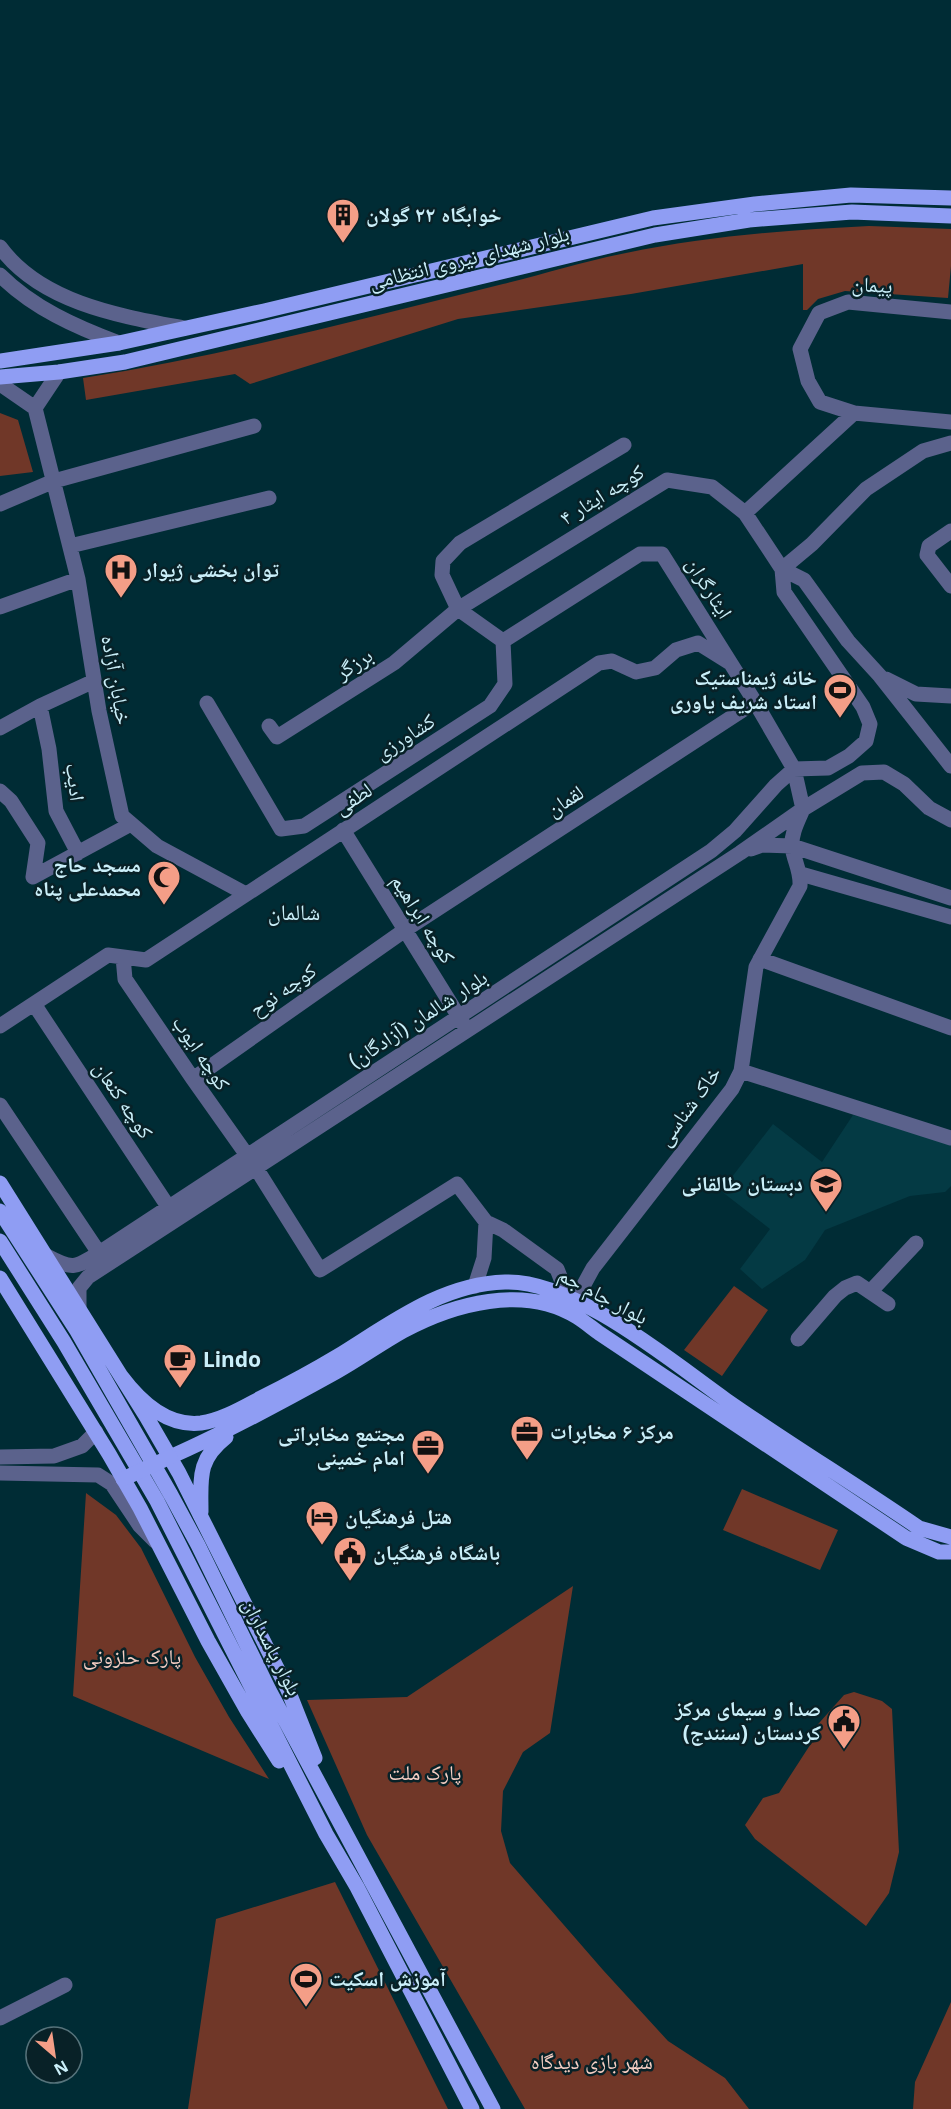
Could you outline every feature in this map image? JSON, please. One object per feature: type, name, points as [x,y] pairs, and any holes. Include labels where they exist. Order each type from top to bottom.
[{"type":"main road","name":"بلوار شهدای نیروی انتظامی","points":[[0,361],[119,343],[367,287],[653,218],[755,204],[851,195],[951,198]]},
{"type":"main road","name":"بلوار شهدای نیروی انتظامی","points":[[0,377],[124,363],[655,235],[749,220],[852,212],[951,216]]},
{"type":"main road","points":[[499,254],[504,271]]},
{"type":"main road","points":[[2,1188],[47,1256],[170,1457],[288,1690],[342,1825]]},
{"type":"main road","name":"بلوار پاسداران","points":[[0,1211],[76,1331],[166,1485],[269,1690],[493,2109]]},
{"type":"main road","name":"بلوار پاسداران","points":[[0,1241],[64,1342],[157,1501],[326,1834],[362,1896],[472,2109]]},
{"type":"main road","points":[[0,1278],[123,1479],[248,1712],[326,1834]]},
{"type":"main road","name":"بلوار جام جم","points":[[123,1479],[241,1424],[348,1366],[424,1303],[475,1286],[526,1282],[549,1288],[572,1299],[666,1356],[726,1399],[919,1528],[951,1537]]},
{"type":"main road","name":"بلوار جام جم","points":[[121,1376],[133,1392],[153,1409],[174,1419],[200,1423],[223,1417],[399,1326],[485,1302],[510,1300],[533,1302],[576,1316],[599,1334],[916,1544],[939,1552],[951,1552]]},
{"type":"main road","points":[[201,1518],[201,1478],[206,1458],[216,1445],[241,1424]]},
{"type":"street","points":[[0,246],[22,270],[58,292],[112,314],[184,328]]},
{"type":"street","points":[[0,275],[47,311],[119,343]]},
{"type":"street","name":"پیمان","points":[[951,312],[848,302],[819,313],[800,349],[808,381],[820,402],[854,413],[951,422]]},
{"type":"street","points":[[102,336],[114,326],[112,314]]},
{"type":"street","points":[[0,384],[35,408],[59,372]]},
{"type":"street","name":"خیابان آزاده","points":[[35,408],[78,579],[94,681],[122,816],[157,846],[246,894]]},
{"type":"street","points":[[746,513],[854,413]]},
{"type":"street","points":[[0,504],[54,481],[254,426]]},
{"type":"street","points":[[782,570],[812,544],[866,489],[923,451],[951,443]]},
{"type":"street","points":[[503,641],[458,609],[442,575],[443,561],[460,543],[624,445]]},
{"type":"street","name":"کوچه ایثار ۴","points":[[458,609],[667,480],[712,487],[746,513],[782,570]]},
{"type":"street","points":[[70,546],[268,498]]},
{"type":"street","points":[[951,531],[929,546],[927,555],[951,586]]},
{"type":"street","name":"ایثارگران","points":[[503,641],[640,554],[662,554],[794,768],[803,809]]},
{"type":"street","points":[[782,570],[804,580],[848,641],[880,676],[951,766]]},
{"type":"street","points":[[782,570],[784,592],[864,707],[870,724],[866,741],[849,756],[828,768],[794,768]]},
{"type":"street","points":[[0,607],[78,579]]},
{"type":"street","name":"برزگر","points":[[269,726],[277,738],[394,663],[458,609]]},
{"type":"street","name":"کشاورزی","points":[[207,703],[281,829],[304,826],[490,706],[505,684],[503,641]]},
{"type":"street","name":"لطفی","points":[[1,1021],[34,1004],[108,955],[146,960],[599,663],[612,661],[636,672],[655,668],[676,650],[698,643],[730,663]]},
{"type":"street","points":[[880,676],[916,694],[951,696]]},
{"type":"street","points":[[0,728],[94,681]]},
{"type":"street","name":"لقمان","points":[[401,933],[755,702]]},
{"type":"street","points":[[0,716],[40,706]]},
{"type":"street","name":"ادیب","points":[[40,706],[49,749],[56,811],[78,853]]},
{"type":"street","name":"بلوار شالمان (آزادگان)","points":[[78,1307],[79,1288],[87,1277],[173,1213],[590,940],[735,831],[794,768]]},
{"type":"street","name":"بلوار شالمان (آزادگان)","points":[[590,940],[740,853],[803,809],[862,773],[884,772],[904,784],[929,808],[951,820]]},
{"type":"street","points":[[0,791],[11,801],[38,843],[33,877],[131,824]]},
{"type":"street","points":[[803,809],[794,829],[792,846],[801,874],[951,917]]},
{"type":"street","name":"کوچه ابراهیم","points":[[339,833],[460,1026]]},
{"type":"street","points":[[740,853],[762,845],[792,846],[951,898]]},
{"type":"street","name":"خاک شناسی","points":[[572,1299],[593,1268],[732,1089],[741,1071],[756,967],[800,886],[801,874]]},
{"type":"street","name":"کوچه نوح","points":[[192,1079],[401,933]]},
{"type":"street","name":"کوچه ایوب","points":[[123,957],[125,979],[192,1079],[252,1162],[320,1270],[457,1184],[486,1222]]},
{"type":"street","points":[[760,959],[951,1028]]},
{"type":"street","name":"کوچه کنعان","points":[[34,1004],[173,1213]]},
{"type":"street","points":[[741,1071],[951,1138]]},
{"type":"street","points":[[0,1105],[99,1253]]},
{"type":"street","name":"بلوار شالمان (آزادگان)","points":[[47,1256],[65,1266],[79,1266],[173,1213]]},
{"type":"street","points":[[475,1286],[484,1257],[486,1222],[503,1230],[557,1269],[572,1299]]},
{"type":"street","points":[[870,1292],[916,1243]]},
{"type":"street","points":[[798,1339],[845,1287],[856,1283],[888,1304]]},
{"type":"street","points":[[0,1457],[54,1456],[82,1446],[96,1432]]},
{"type":"street","points":[[0,1473],[98,1475],[112,1484],[140,1526],[159,1546]]},
{"type":"street","points":[[0,2018],[65,1985]]},
{"type":"shaded area","name":"دبستان طالقانی","points":[[853,1115],[951,1141],[951,1186],[945,1192],[910,1196],[825,1230],[805,1260],[762,1289],[740,1269],[770,1229],[721,1191],[773,1124],[822,1162]]},
{"type":"green space","points":[[869,226],[951,229],[948,298],[845,291],[818,299],[807,310],[803,310],[803,264],[631,294],[458,319],[250,384],[235,374],[86,400],[83,378],[189,359],[294,336],[611,256],[717,238]]},
{"type":"green space","points":[[0,413],[18,420],[33,472],[0,476]]},
{"type":"green space","points":[[734,1286],[768,1310],[722,1376],[684,1350]]},
{"type":"green space","points":[[742,1489],[838,1530],[820,1570],[723,1530]]},
{"type":"green space","name":"پارک حلزونی","points":[[86,1493],[116,1515],[141,1548],[195,1657],[229,1717],[269,1779],[73,1696]]},
{"type":"green space","name":"پارک ملت","points":[[573,1586],[550,1733],[523,1752],[503,1791],[501,1831],[510,1863],[668,2041],[725,2078],[749,2109],[525,2109],[367,1835],[307,1700],[407,1697]]},
{"type":"green space","points":[[854,1692],[882,1701],[892,1709],[899,1852],[889,1893],[866,1926],[755,1839],[745,1825],[763,1798],[779,1793],[812,1742],[812,1731],[844,1695]]},
{"type":"green space","points":[[335,1882],[448,2109],[188,2109],[216,1919]]},
{"type":"green space","points":[[951,2002],[951,2109],[913,2109],[915,2082]]},
{"type":"place","name":"خوابگاه ۲۲ گولان","points":[[343,244]]},
{"type":"place","name":"توان بخشی ژیوار","points":[[121,599]]},
{"type":"place","name":"خانه ژیمناستیک استاد شریف یاوری","points":[[840,719]]},
{"type":"place","name":"مسجد حاج محمدعلی پناه","points":[[164,906]]},
{"type":"place","name":"دبستان طالقانی","points":[[826,1213]]},
{"type":"place","name":"Lindo","points":[[180,1389]]},
{"type":"place","name":"مرکز ۶ مخابرات","points":[[527,1461]]},
{"type":"place","name":"مجتمع مخابراتی امام خمینی","points":[[428,1475]]},
{"type":"place","name":"هتل فرهنگیان","points":[[322,1546]]},
{"type":"place","name":"باشگاه فرهنگیان","points":[[350,1582]]},
{"type":"place","name":"صدا و سیمای مرکز کردستان (سنندج)","points":[[844,1750]]},
{"type":"place","name":"آموزش اسکیت","points":[[306,2008]]},
{"type":"district","name":"شالمان","points":[[294,912]]},
{"type":"park label","name":"شهر بازی دیدگاه","points":[[592,2062]]}]
